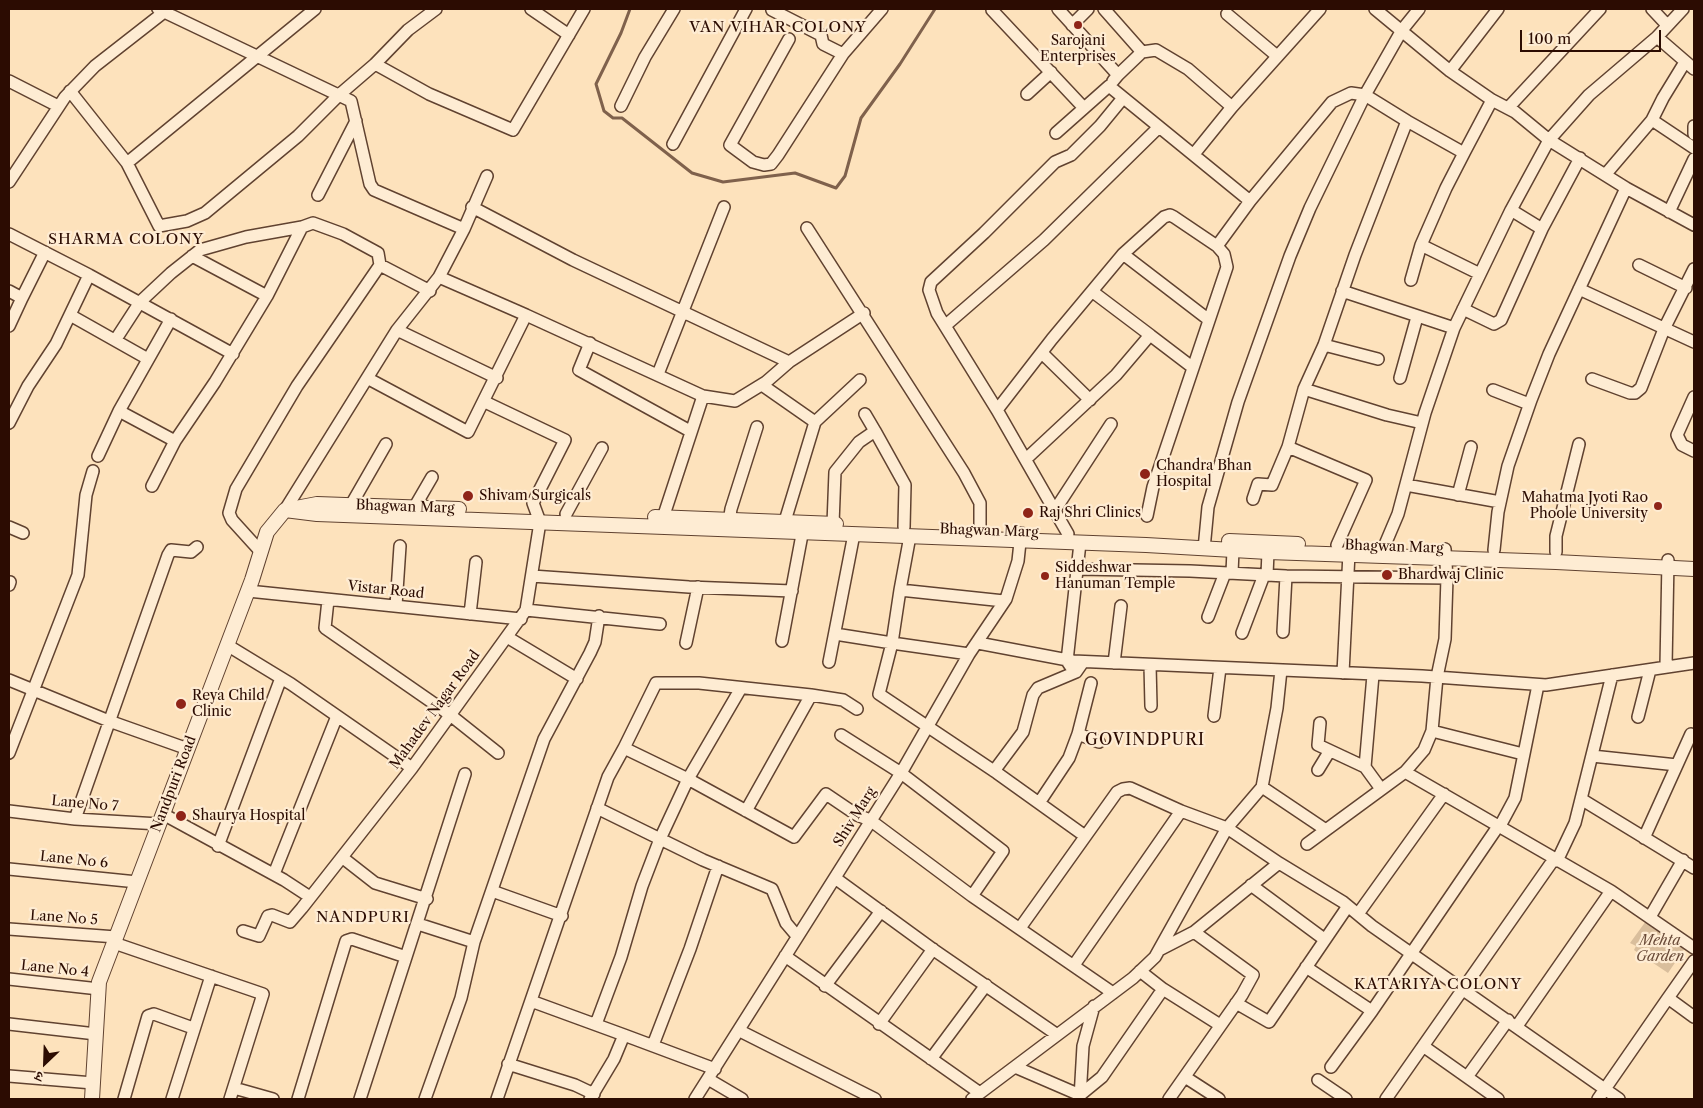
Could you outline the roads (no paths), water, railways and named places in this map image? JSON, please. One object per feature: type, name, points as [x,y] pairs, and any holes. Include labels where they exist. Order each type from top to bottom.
[{"type":"street","points":[[127,163],[314,9]]},
{"type":"street","points":[[70,91],[127,163],[159,226],[187,221],[205,213],[298,136],[339,95],[375,64],[408,30],[436,9]]},
{"type":"street","points":[[530,9],[569,35]]},
{"type":"street","points":[[375,64],[429,94],[513,130],[584,9]]},
{"type":"street","points":[[622,106],[645,57],[674,9]]},
{"type":"street","points":[[673,144],[746,9]]},
{"type":"street","points":[[771,9],[821,35],[823,44],[843,54]]},
{"type":"street","points":[[789,39],[730,145],[753,162],[764,166],[771,164],[778,155],[843,54],[882,9]]},
{"type":"street","points":[[1058,9],[1118,75]]},
{"type":"street","points":[[1072,24],[1088,9]]},
{"type":"street","points":[[1104,9],[1142,52]]},
{"type":"street","points":[[1194,154],[1232,106],[1320,9]]},
{"type":"street","points":[[1375,9],[1450,71],[1492,100],[1508,108],[1549,140],[1626,188],[1694,225]]},
{"type":"street","points":[[1204,544],[1208,507],[1238,402],[1290,256],[1310,208],[1365,95],[1402,30],[1419,9]]},
{"type":"street","points":[[1450,71],[1498,9]]},
{"type":"street","points":[[1508,108],[1600,9]]},
{"type":"street","points":[[1652,9],[1667,25]]},
{"type":"street","points":[[1384,547],[1398,514],[1422,423],[1454,328],[1511,210],[1549,140],[1589,95],[1657,37],[1683,9]]},
{"type":"street","points":[[9,182],[58,106],[70,91],[95,66],[164,10],[351,102],[370,184],[374,190],[464,229]]},
{"type":"street","points":[[992,10],[1084,108]]},
{"type":"street","points":[[1227,14],[1277,56]]},
{"type":"street","points":[[1605,175],[1652,120],[1662,98],[1690,66],[1657,37]]},
{"type":"street","points":[[1056,132],[1109,86],[1142,52],[1156,50],[1188,68],[1232,106]]},
{"type":"street","points":[[1027,94],[1051,72]]},
{"type":"street","points":[[9,81],[58,106]]},
{"type":"street","points":[[1109,86],[1250,201]]},
{"type":"street","points":[[1217,246],[1250,201],[1332,102],[1351,93],[1365,95],[1464,154]]},
{"type":"street","points":[[1068,534],[931,299],[931,282],[984,233],[1055,162],[1071,155],[1100,126],[1123,98]]},
{"type":"street","points":[[1411,280],[1421,245],[1446,188],[1492,100]]},
{"type":"street","points":[[1652,120],[1694,148]]},
{"type":"street","points":[[318,195],[356,121]]},
{"type":"street","points":[[1253,499],[1258,484],[1272,485],[1288,447],[1304,389],[1324,345],[1342,291],[1407,121]]},
{"type":"street","points":[[1694,126],[1694,134]]},
{"type":"street","points":[[946,325],[1044,240],[1159,127]]},
{"type":"street","points":[[1463,308],[1494,324],[1499,323],[1542,229],[1580,158]]},
{"type":"street","points":[[1669,212],[1694,159]]},
{"type":"street","points":[[285,510],[397,330],[430,291],[439,277],[464,229],[486,176]]},
{"type":"street","points":[[1494,550],[1500,502],[1508,466],[1529,404],[1549,354],[1626,188]]},
{"type":"street","points":[[472,207],[573,260],[789,362]]},
{"type":"street","points":[[658,374],[724,208]]},
{"type":"street","points":[[1511,210],[1542,229]]},
{"type":"street","points":[[997,410],[1123,254],[1164,217],[1170,215],[1217,246],[1224,254],[1227,266],[1153,487],[1147,516]]},
{"type":"street","points":[[116,339],[140,302],[200,250],[246,237],[302,227],[313,223],[343,234],[378,253],[380,265],[297,386],[236,489],[230,517],[261,552]]},
{"type":"street","points":[[152,486],[175,441],[232,354],[267,296],[302,227]]},
{"type":"street","points":[[807,228],[864,313],[972,488],[980,503],[980,531]]},
{"type":"street","points":[[9,234],[140,302],[232,354]]},
{"type":"street","points":[[1421,245],[1480,274]]},
{"type":"street","points":[[9,326],[45,252]]},
{"type":"street","points":[[1123,254],[1209,320]]},
{"type":"street","points":[[192,256],[267,296]]},
{"type":"street","points":[[380,265],[430,291]]},
{"type":"street","points":[[1640,265],[1686,288]]},
{"type":"street","points":[[1592,379],[1635,393],[1641,388],[1664,329],[1694,269]]},
{"type":"street","points":[[9,423],[28,386],[56,344],[89,275]]},
{"type":"street","points":[[439,277],[590,343],[703,396],[735,401],[762,385],[789,362],[864,313]]},
{"type":"street","points":[[1579,289],[1694,342]]},
{"type":"street","points":[[9,291],[22,298]]},
{"type":"street","points":[[1342,291],[1417,318],[1454,328]]},
{"type":"street","points":[[1093,292],[1192,367]]},
{"type":"street","points":[[70,315],[116,339],[148,359]]},
{"type":"street","points":[[367,378],[468,432],[497,378],[526,315]]},
{"type":"street","points":[[1400,378],[1417,318]]},
{"type":"street","points":[[98,456],[119,411],[171,319]]},
{"type":"street","points":[[397,330],[497,378]]},
{"type":"street","points":[[1026,459],[1116,375],[1150,335]]},
{"type":"street","points":[[590,343],[579,370],[690,431]]},
{"type":"street","points":[[1324,345],[1378,359]]},
{"type":"street","points":[[1042,352],[1090,400]]},
{"type":"street","points":[[785,521],[815,422],[860,380]]},
{"type":"street","points":[[762,385],[815,422]]},
{"type":"street","points":[[1304,389],[1387,415],[1422,423]]},
{"type":"street","points":[[1493,390],[1529,404]]},
{"type":"street","points":[[662,521],[703,396]]},
{"type":"street","points":[[1694,397],[1677,435],[1682,445],[1694,451]]},
{"type":"street","name":"Mahadev Nagar Road","points":[[243,931],[259,936],[268,916],[272,915],[290,922],[343,858],[412,768],[449,714],[524,614],[532,576],[538,517],[533,503],[565,440],[485,402]]},
{"type":"street","points":[[119,411],[175,441]]},
{"type":"street","points":[[865,414],[905,485],[907,532],[900,590],[892,643],[879,694],[929,726],[1085,836]]},
{"type":"street","points":[[1055,510],[1111,424]]},
{"type":"street","points":[[729,524],[757,428]]},
{"type":"street","points":[[833,524],[835,472],[858,442],[875,431]]},
{"type":"street","points":[[351,505],[386,444]]},
{"type":"street","points":[[1556,552],[1556,536],[1579,444]]},
{"type":"street","points":[[1288,447],[1366,480],[1337,545]]},
{"type":"street","points":[[1458,495],[1471,447]]},
{"type":"street","points":[[566,514],[602,448]]},
{"type":"street","points":[[9,753],[78,575],[86,495],[93,471]]},
{"type":"street","points":[[414,508],[432,478]]},
{"type":"street","points":[[1406,485],[1500,502]]},
{"type":"street","name":"Bhagwan Marg","points":[[285,510],[317,504],[414,508],[538,517],[566,514],[662,521]]},
{"type":"street","name":"Bhagwan Marg","points":[[285,510],[317,514],[662,521],[803,527],[854,534],[980,531],[1080,543],[1147,541]]},
{"type":"street","name":"Nandpuri Road","points":[[92,1099],[99,988],[115,940],[248,591],[268,532],[285,510]]},
{"type":"street","name":"Bhagwan Marg","points":[[729,524],[785,521],[803,527],[833,524],[907,532],[1021,537],[1068,534],[1204,544],[1337,545],[1446,553],[1668,564],[1694,562]]},
{"type":"street","points":[[9,527],[23,533]]},
{"type":"street","points":[[782,641],[803,527]]},
{"type":"street","points":[[829,662],[836,634],[854,534]]},
{"type":"street","name":"Shiv Marg","points":[[695,1099],[740,1031],[797,936],[901,773],[969,654],[1004,601],[1018,561],[1021,537]]},
{"type":"street","points":[[1076,672],[1067,660],[1080,543]]},
{"type":"street","name":"Bhagwan Marg","points":[[1204,544],[1233,550],[1349,554],[1446,553],[1494,550],[1556,552],[1668,564],[1694,569]]},
{"type":"street","points":[[396,606],[400,546]]},
{"type":"street","points":[[75,819],[168,555],[172,550],[191,552],[197,548]]},
{"type":"street","points":[[1208,617],[1229,573],[1233,550]]},
{"type":"street","points":[[1242,633],[1266,575],[1268,552]]},
{"type":"street","points":[[1307,844],[1405,772],[1424,750],[1432,731],[1437,677],[1445,639],[1446,553]]},
{"type":"street","points":[[1344,674],[1349,554]]},
{"type":"street","points":[[470,614],[476,562]]},
{"type":"street","points":[[1666,666],[1668,564]]},
{"type":"street","points":[[1078,569],[1286,576],[1447,578]]},
{"type":"street","points":[[532,576],[792,591]]},
{"type":"street","points":[[1283,632],[1286,576]]},
{"type":"street","points":[[686,643],[698,587]]},
{"type":"street","points":[[900,590],[1004,601]]},
{"type":"street","name":"Vistar Road","points":[[248,591],[470,614],[599,616],[660,624]]},
{"type":"street","points":[[328,600],[325,628],[449,714],[498,752]]},
{"type":"street","points":[[1114,663],[1121,606]]},
{"type":"street","points":[[425,1099],[461,998],[474,942],[544,739],[596,642],[599,616]]},
{"type":"street","points":[[836,634],[969,654]]},
{"type":"street","points":[[507,637],[576,679]]},
{"type":"street","points":[[978,643],[1083,662],[1437,677],[1538,685],[1694,662]]},
{"type":"street","points":[[227,645],[281,678],[412,768]]},
{"type":"street","points":[[994,771],[1023,732],[1033,695],[1038,688],[1076,672],[1083,662]]},
{"type":"street","points":[[1150,665],[1151,706]]},
{"type":"street","points":[[1214,716],[1220,668]]},
{"type":"street","points":[[785,956],[931,1059],[976,1096],[1113,993],[1161,949],[1227,828],[1262,787],[1277,708],[1281,670]]},
{"type":"street","points":[[1638,717],[1650,670]]},
{"type":"street","points":[[1364,768],[1373,675]]},
{"type":"street","points":[[1386,1099],[1555,860],[1575,823],[1612,675]]},
{"type":"street","points":[[218,846],[281,678]]},
{"type":"street","points":[[9,680],[109,721],[188,749]]},
{"type":"street","points":[[497,1099],[562,916],[608,776],[656,683],[698,683],[811,695],[843,700],[857,709]]},
{"type":"street","points":[[1039,804],[1069,758],[1078,734],[1091,683]]},
{"type":"street","points":[[1332,1067],[1500,826],[1515,798],[1538,685]]},
{"type":"street","points":[[596,1024],[621,957],[642,886],[660,839],[688,779],[741,688]]},
{"type":"street","points":[[746,811],[811,695]]},
{"type":"street","points":[[274,874],[337,716]]},
{"type":"street","points":[[1320,723],[1318,746],[1364,768],[1380,789]]},
{"type":"street","points":[[1432,731],[1523,754]]},
{"type":"street","points":[[1078,734],[1099,742]]},
{"type":"street","points":[[1644,838],[1691,734]]},
{"type":"street","points":[[841,735],[901,773],[1003,851],[972,896]]},
{"type":"street","points":[[624,748],[688,779],[794,837],[826,794],[857,815],[870,820],[972,896],[1113,993]]},
{"type":"street","points":[[1318,770],[1329,752]]},
{"type":"street","points":[[1592,756],[1677,765]]},
{"type":"street","points":[[1405,772],[1611,891],[1694,948]]},
{"type":"street","points":[[360,1099],[427,899],[465,774]]},
{"type":"street","points":[[1262,787],[1326,830]]},
{"type":"street","points":[[1020,928],[1117,792],[1130,788],[1181,811],[1227,828],[1348,906],[1412,954],[1513,1023],[1602,1094],[1619,1099]]},
{"type":"street","points":[[1358,914],[1444,794]]},
{"type":"street","points":[[1582,799],[1644,838],[1691,864],[1650,917]]},
{"type":"street","points":[[597,808],[718,866],[772,889],[786,923],[797,936]]},
{"type":"street","name":"Lane No 7","points":[[9,811],[75,819],[161,819]]},
{"type":"street","points":[[1074,965],[1181,811]]},
{"type":"street","points":[[161,819],[274,874],[310,897]]},
{"type":"street","points":[[343,858],[375,883],[427,899]]},
{"type":"street","points":[[1161,949],[1194,932],[1279,862]]},
{"type":"street","points":[[653,1045],[690,949],[718,866]]},
{"type":"street","name":"Lane No 6","points":[[9,869],[137,882]]},
{"type":"street","points":[[835,878],[1056,1034]]},
{"type":"street","points":[[1251,885],[1324,939]]},
{"type":"street","points":[[492,891],[562,916]]},
{"type":"street","points":[[1466,1077],[1513,1023],[1611,891]]},
{"type":"street","points":[[1236,1003],[1268,1022],[1348,906]]},
{"type":"street","points":[[825,986],[881,911]]},
{"type":"street","points":[[418,924],[474,942]]},
{"type":"street","name":"Lane No 5","points":[[9,929],[115,940],[263,994],[234,1088]]},
{"type":"street","points":[[1169,1099],[1236,1003],[1253,975],[1194,932]]},
{"type":"street","points":[[298,1099],[346,941],[352,939],[406,957]]},
{"type":"street","points":[[880,1024],[933,949]]},
{"type":"street","points":[[1602,1094],[1694,961]]},
{"type":"street","points":[[1306,968],[1372,1011]]},
{"type":"street","points":[[1140,970],[1163,989],[1220,1025]]},
{"type":"street","points":[[172,1099],[211,976]]},
{"type":"street","name":"Lane No 4","points":[[9,979],[99,988]]},
{"type":"street","points":[[931,1059],[986,985]]},
{"type":"street","points":[[1080,1097],[1102,1076],[1163,989]]},
{"type":"street","points":[[1668,998],[1694,1017]]},
{"type":"street","points":[[531,1001],[653,1045],[711,1074],[742,1099]]},
{"type":"street","points":[[1080,1097],[1083,1046],[1094,1006]]},
{"type":"street","points":[[124,1099],[148,1016],[154,1014],[193,1028]]},
{"type":"street","points":[[9,1024],[96,1034]]},
{"type":"street","points":[[740,1031],[875,1099]]},
{"type":"street","points":[[508,1064],[575,1085],[592,1096],[614,1059],[624,1035]]},
{"type":"street","points":[[1423,1046],[1495,1098]]},
{"type":"street","points":[[1015,1067],[1080,1097]]},
{"type":"street","points":[[9,1076],[93,1083]]},
{"type":"street","points":[[1185,1076],[1220,1099]]},
{"type":"street","points":[[1318,1080],[1346,1099]]},
{"type":"street","points":[[230,1099],[234,1088],[272,1099]]},
{"type":"waterway","points":[[630,9],[621,33],[596,84],[604,111],[613,118],[622,118],[692,173],[723,182],[795,173],[836,188],[845,176],[861,118],[900,64],[935,9]]},
{"type":"place","name":"Sarojani Enterprises","points":[[1078,25]]},
{"type":"place","name":"Chandra Bhan Hospital","points":[[1145,474]]},
{"type":"place","name":"Shivam Surgicals","points":[[468,496]]},
{"type":"place","name":"Mahatma Jyoti Rao Phoole University","points":[[1658,506]]},
{"type":"place","name":"Raj Shri Clinics","points":[[1028,513]]},
{"type":"place","name":"Bhardwaj Clinic","points":[[1387,575]]},
{"type":"place","name":"Siddeshwar Hanuman Temple","points":[[1045,576]]},
{"type":"place","name":"Reya Child Clinic","points":[[181,704]]},
{"type":"place","name":"Shaurya Hospital","points":[[181,816]]},
{"type":"district","name":"VAN VIHAR COLONY","points":[[778,28]]},
{"type":"district","name":"SHARMA COLONY","points":[[126,240]]},
{"type":"district","name":"GOVINDPURI","points":[[1145,740]]},
{"type":"district","name":"NANDPURI","points":[[363,918]]},
{"type":"district","name":"KATARIYA COLONY","points":[[1438,985]]},
{"type":"park label","name":"Mehta Garden","points":[[1660,950]]}]
